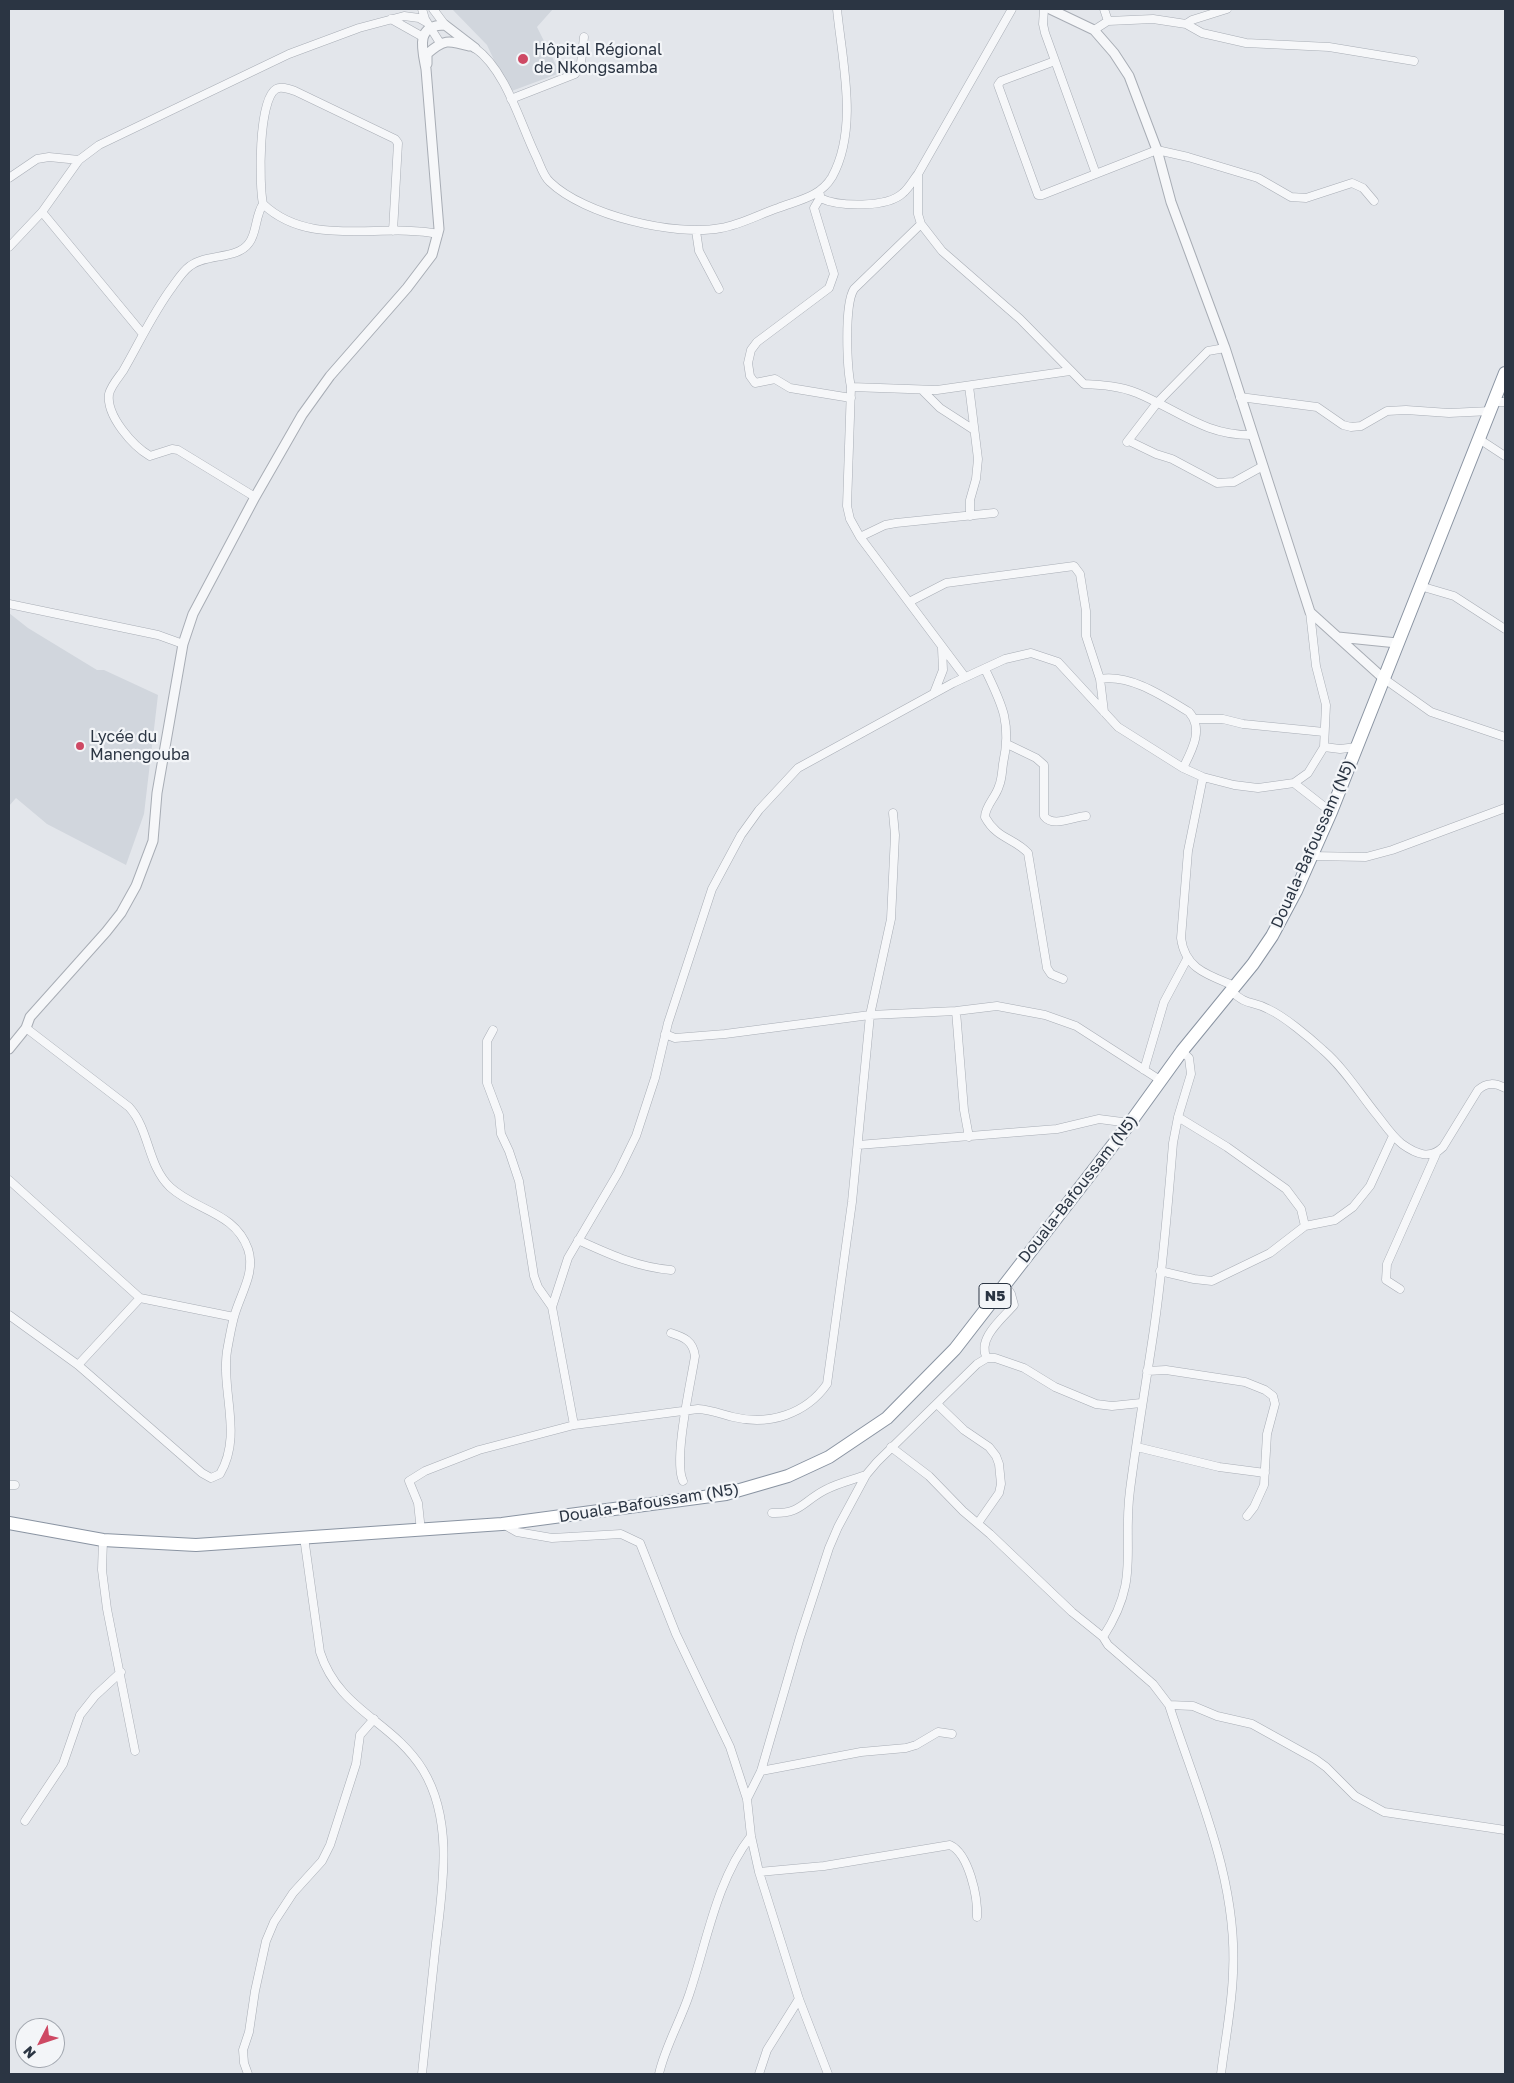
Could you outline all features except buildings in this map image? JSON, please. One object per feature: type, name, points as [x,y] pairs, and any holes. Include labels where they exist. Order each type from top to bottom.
[{"type":"highway","name":"Douala-Bafoussam (N5)","points":[[9,1523],[103,1540],[196,1545],[502,1524],[726,1494],[788,1476],[829,1457],[887,1418],[930,1376],[955,1348],[1272,936],[1331,812],[1420,586],[1480,439],[1496,405],[1505,373]]},
{"type":"street","points":[[9,247],[42,212],[79,160],[99,145],[290,54],[359,28],[404,16],[414,9]]},
{"type":"street","points":[[422,9],[428,25],[440,43]]},
{"type":"street","points":[[433,9],[445,25],[475,48],[495,70],[513,104],[548,181],[562,193],[580,203],[634,221],[659,227],[696,231],[721,228],[821,194]]},
{"type":"street","points":[[837,9],[846,118],[838,162],[814,208],[834,274],[833,282],[829,288],[757,342],[749,357],[750,376],[752,381],[759,384],[775,379],[790,388],[851,398]]},
{"type":"street","points":[[821,194],[830,202],[879,203],[902,194],[918,174],[1012,9]]},
{"type":"street","points":[[1044,9],[1043,24],[1096,174]]},
{"type":"street","points":[[552,1308],[568,1258],[618,1173],[636,1136],[655,1078],[665,1034],[712,889],[737,843],[760,810],[798,768],[965,677],[1020,654],[1044,656],[1058,662],[1104,714],[1132,737],[1183,768],[1203,777],[1234,785],[1258,788],[1294,783],[1308,773],[1324,747],[1326,705],[1316,666],[1310,612],[1225,348],[1171,202],[1158,150],[1129,76],[1114,53],[1094,30],[1050,9]]},
{"type":"street","points":[[1104,9],[1108,22]]},
{"type":"street","points":[[1186,24],[1192,20],[1227,9]]},
{"type":"street","points":[[404,16],[419,18],[428,25],[445,25]]},
{"type":"street","points":[[1094,30],[1108,22],[1154,19],[1186,24],[1202,33],[1246,43],[1329,47],[1414,61]]},
{"type":"street","points":[[391,20],[423,37]]},
{"type":"street","points":[[9,1049],[26,1028],[30,1017],[121,913],[136,886],[153,842],[157,793],[183,644],[194,614],[255,497],[302,415],[330,376],[425,267],[432,255],[438,234],[426,69],[421,44],[428,25]]},
{"type":"street","points":[[513,104],[511,99],[575,74],[581,63],[584,37]]},
{"type":"street","points":[[426,69],[428,54],[440,43],[456,42],[475,48]]},
{"type":"street","points":[[1056,61],[1001,81],[998,85],[1035,191],[1042,195],[1158,150],[1258,178],[1291,196],[1306,198],[1352,183],[1363,188],[1374,201]]},
{"type":"street","points":[[255,497],[178,450],[172,449],[150,456],[143,452],[114,416],[110,393],[160,303],[187,268],[206,257],[229,255],[242,250],[249,243],[257,214],[263,204],[260,174],[264,119],[271,94],[281,87],[295,90],[398,143],[393,232]]},
{"type":"street","points":[[9,178],[37,159],[49,156],[79,160]]},
{"type":"street","points":[[918,174],[918,214],[921,224],[942,251],[1020,319],[1084,384],[1138,393],[1216,431],[1232,436],[1253,435]]},
{"type":"street","points":[[263,204],[281,218],[307,228],[393,232],[421,230],[438,234]]},
{"type":"street","points":[[42,212],[142,333]]},
{"type":"street","points":[[921,224],[849,296],[847,310],[852,387],[847,506],[850,519],[860,537],[965,677]]},
{"type":"street","points":[[696,231],[700,251],[719,289]]},
{"type":"street","points":[[1225,348],[1208,351],[1157,403],[1127,442],[1172,459],[1217,483],[1234,482],[1263,466]]},
{"type":"street","points":[[852,387],[923,391],[1070,371]]},
{"type":"street","points":[[969,386],[977,470],[970,500],[970,516]]},
{"type":"street","points":[[923,391],[940,408],[974,430]]},
{"type":"street","points":[[1240,397],[1317,407],[1343,425],[1351,427],[1361,426],[1387,411],[1406,410],[1449,413],[1496,405]]},
{"type":"street","points":[[1480,439],[1505,456]]},
{"type":"street","points":[[860,537],[885,525],[896,523],[994,513]]},
{"type":"street","points":[[909,602],[946,582],[1074,566],[1080,574],[1086,610],[1086,636],[1100,678],[1104,714]]},
{"type":"street","points":[[1420,586],[1454,596],[1505,630]]},
{"type":"street","points":[[9,604],[158,635],[183,644]]},
{"type":"street","points":[[1310,612],[1384,678],[1431,712],[1505,737]]},
{"type":"street","points":[[1338,637],[1397,643]]},
{"type":"street","points":[[934,693],[942,670],[942,648]]},
{"type":"street","points":[[985,669],[1006,716],[1007,744],[1000,783],[987,807],[985,817],[1002,837],[1022,847],[1028,853],[1047,968],[1050,974],[1063,979]]},
{"type":"street","points":[[1100,678],[1116,678],[1133,682],[1180,707],[1195,719],[1222,719],[1244,724],[1324,732]]},
{"type":"street","points":[[1183,768],[1195,740],[1197,728],[1195,719]]},
{"type":"street","points":[[1007,744],[1036,758],[1044,765],[1044,816],[1048,822],[1054,823],[1086,816]]},
{"type":"street","points":[[1324,747],[1340,749],[1357,747]]},
{"type":"street","points":[[1203,777],[1188,851],[1183,903],[1181,938],[1183,951],[1187,958],[1199,970],[1233,989],[1248,1004],[1274,1012],[1323,1050],[1336,1062],[1393,1136],[1411,1149],[1425,1155],[1436,1154]]},
{"type":"street","points":[[1294,783],[1331,812]]},
{"type":"street","points":[[1311,856],[1366,857],[1392,850],[1505,808]]},
{"type":"street","points":[[421,1531],[418,1504],[410,1481],[424,1471],[479,1450],[574,1425],[687,1411],[716,1411],[734,1417],[751,1419],[783,1417],[802,1408],[818,1396],[827,1384],[852,1202],[870,1015],[890,920],[894,835],[893,813]]},
{"type":"street","points":[[1144,1070],[1164,1002],[1187,958]]},
{"type":"street","points":[[665,1034],[675,1038],[725,1034],[870,1015],[956,1011],[996,1006],[1045,1015],[1076,1026],[1160,1080]]},
{"type":"street","points":[[956,1011],[964,1110],[969,1137]]},
{"type":"street","points":[[9,1315],[78,1365],[202,1473],[211,1478],[216,1477],[225,1465],[231,1435],[226,1371],[227,1352],[234,1317],[250,1272],[247,1248],[236,1227],[227,1219],[185,1198],[161,1176],[152,1160],[142,1124],[133,1111],[26,1028]]},
{"type":"street","points":[[493,1030],[487,1041],[487,1083],[499,1115],[501,1134],[519,1181],[534,1276],[538,1287],[552,1308],[574,1425]]},
{"type":"street","points":[[1103,1637],[1116,1618],[1128,1582],[1129,1500],[1138,1447],[1141,1404],[1160,1271],[1178,1116],[1191,1074],[1189,1058],[1182,1051]]},
{"type":"street","points":[[1400,1289],[1386,1280],[1384,1276],[1386,1264],[1436,1154],[1450,1136],[1478,1090],[1484,1085],[1493,1084],[1505,1088]]},
{"type":"street","points":[[1178,1116],[1227,1147],[1286,1189],[1301,1208],[1305,1226]]},
{"type":"street","points":[[858,1145],[1057,1129],[1099,1119],[1130,1123]]},
{"type":"street","points":[[1160,1271],[1194,1280],[1212,1280],[1270,1254],[1305,1226],[1334,1220],[1359,1201],[1370,1186],[1393,1136]]},
{"type":"street","points":[[9,1180],[140,1298],[234,1317]]},
{"type":"street","points":[[578,1240],[625,1262],[642,1267],[671,1270]]},
{"type":"street","points":[[987,1358],[984,1354],[986,1340],[1014,1305],[1011,1294],[1004,1283]]},
{"type":"street","points":[[78,1365],[140,1298]]},
{"type":"street","points":[[671,1334],[681,1336],[694,1346],[695,1356],[679,1456],[679,1474],[683,1481]]},
{"type":"street","points":[[746,1799],[761,1771],[779,1704],[829,1548],[866,1475],[891,1447],[977,1364],[987,1358],[995,1358],[1024,1368],[1055,1387],[1096,1404],[1112,1406],[1141,1404]]},
{"type":"street","points":[[1147,1371],[1166,1370],[1236,1380],[1256,1385],[1269,1393],[1275,1404],[1266,1434],[1265,1473],[1259,1498],[1247,1516]]},
{"type":"street","points":[[937,1404],[964,1430],[989,1447],[999,1464],[1001,1484],[999,1493],[978,1523]]},
{"type":"street","points":[[891,1447],[929,1476],[963,1511],[1072,1612],[1103,1637],[1108,1645],[1153,1684],[1169,1705],[1224,1870],[1229,1902],[1234,1972],[1221,2074]]},
{"type":"street","points":[[1138,1447],[1218,1467],[1265,1473]]},
{"type":"street","points":[[772,1513],[794,1511],[822,1492],[840,1483],[866,1475]]},
{"type":"street","points":[[502,1524],[517,1532],[552,1538],[621,1534],[640,1542],[676,1634],[730,1747],[746,1799],[751,1836],[759,1872],[799,1999],[828,2074]]},
{"type":"street","points":[[304,1537],[320,1652],[326,1670],[338,1688],[354,1705],[374,1719],[406,1748],[423,1770],[435,1797],[441,1820],[443,1844],[440,1898],[422,2074]]},
{"type":"street","points":[[103,1540],[104,1588],[135,1751]]},
{"type":"street","points":[[25,1821],[63,1764],[80,1715],[95,1696],[121,1672]]},
{"type":"street","points":[[1169,1705],[1193,1706],[1217,1716],[1252,1724],[1314,1759],[1326,1767],[1356,1796],[1384,1812],[1505,1830]]},
{"type":"street","points":[[248,2074],[243,2050],[249,2032],[255,1991],[266,1941],[274,1922],[293,1893],[322,1861],[330,1845],[356,1764],[360,1735],[374,1719]]},
{"type":"street","points":[[761,1771],[861,1752],[906,1748],[938,1732],[952,1734]]},
{"type":"street","points":[[659,2074],[666,2050],[688,1997],[718,1902],[734,1859],[751,1836]]},
{"type":"street","points":[[759,1872],[824,1866],[950,1845],[958,1848],[970,1876],[976,1893],[977,1917]]},
{"type":"street","points":[[759,2074],[767,2050],[799,1999]]},
{"type":"shaded area","name":"Hôpital Régional de Nkongsamba","points":[[452,9],[553,9],[537,27],[560,73],[509,92],[487,45]]},
{"type":"shaded area","name":"Lycée du Manengouba","points":[[9,613],[28,628],[97,670],[104,670],[158,695],[144,814],[126,865],[47,824],[16,798],[9,806]]},
{"type":"place","name":"Hôpital Régional de Nkongsamba","points":[[523,59]]},
{"type":"place","name":"Lycée du Manengouba","points":[[80,746]]}]
